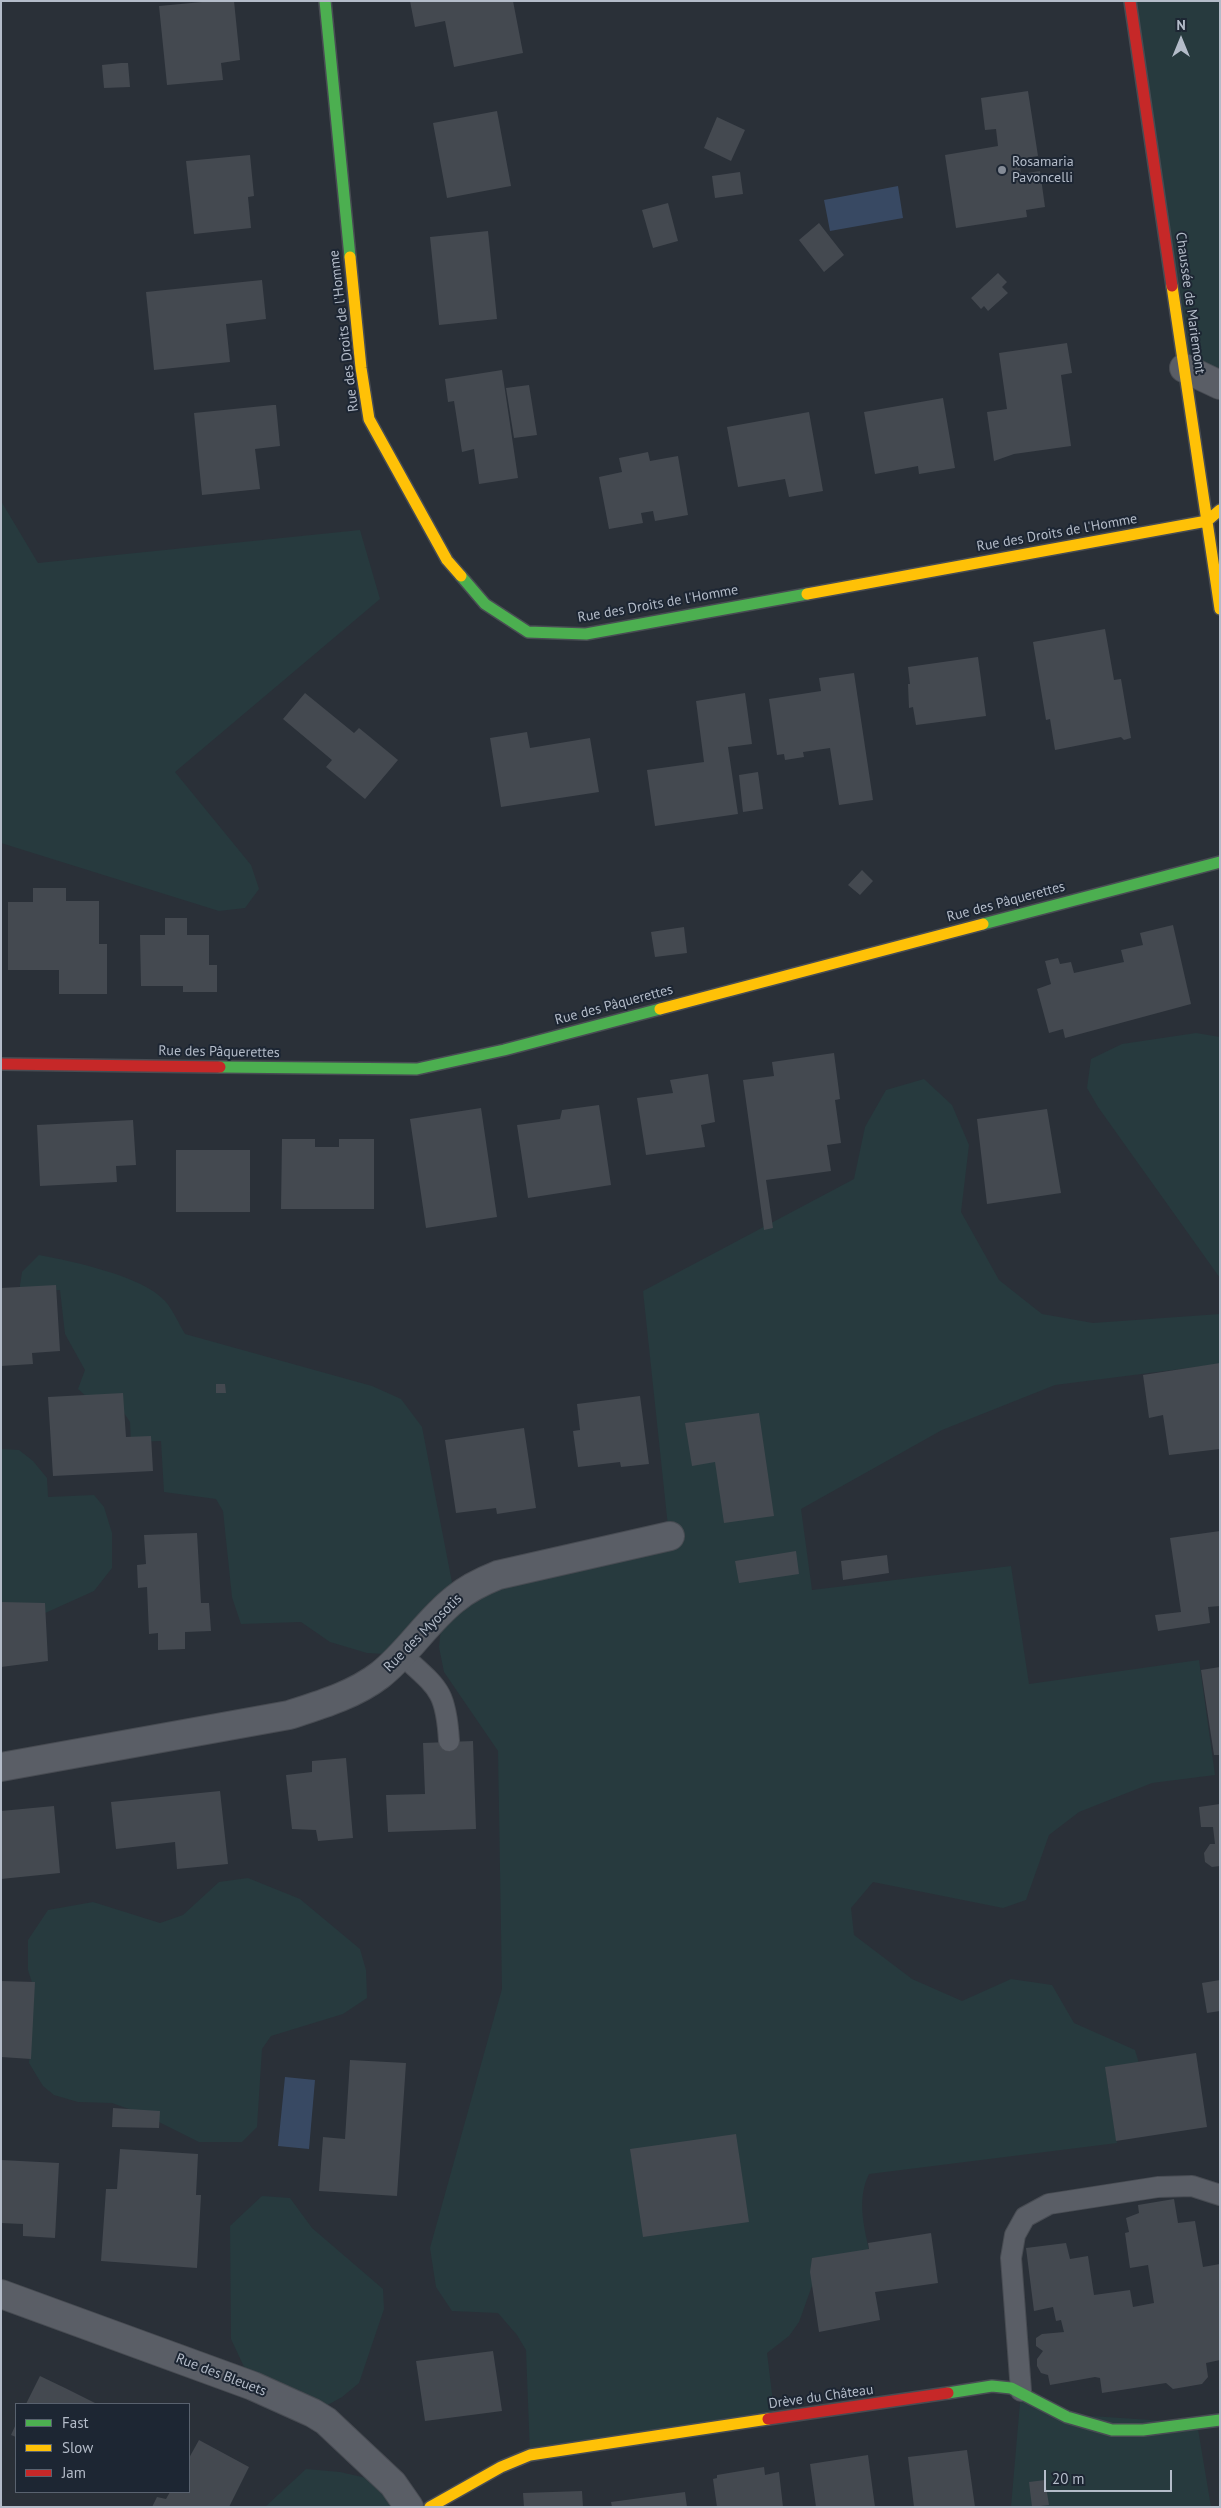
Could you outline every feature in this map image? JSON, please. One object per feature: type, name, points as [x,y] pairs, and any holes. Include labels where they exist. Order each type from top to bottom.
[{"type":"street","name":"Rue des Droits de l'Homme","points":[[325,1],[361,368],[369,419],[447,560],[485,604],[528,632],[586,634],[1207,521]]},
{"type":"street","name":"Chaussée de Mariemont","points":[[1130,1],[1220,609]]},
{"type":"street","points":[[1184,368],[1220,385]]},
{"type":"street","points":[[1207,521],[1220,510]]},
{"type":"street","name":"Rue des Pâquerettes","points":[[1,1064],[417,1069],[504,1050],[1220,862]]},
{"type":"street","name":"Rue des Myosotis","points":[[1,1767],[289,1715],[323,1704],[359,1688],[378,1676],[402,1655],[445,1608],[467,1590],[482,1581],[498,1575],[670,1536]]},
{"type":"street","name":"Rue des Bleuets","points":[[1,2294],[253,2386],[313,2413],[326,2421],[393,2484],[410,2507]]},
{"type":"street","name":"Drève du Château","points":[[430,2507],[501,2467],[530,2455],[992,2386],[1006,2386],[1022,2391],[1060,2414],[1099,2428],[1131,2431],[1220,2420]]},
{"type":"lane","points":[[402,1655],[434,1685],[442,1696],[448,1711],[449,1741]]},
{"type":"lane","points":[[1022,2391],[1012,2258],[1015,2235],[1025,2217],[1049,2204],[1158,2187],[1192,2186],[1220,2195]]},
{"type":"green space","points":[[1130,1],[1220,1],[1220,385],[1184,368]]},
{"type":"green space","points":[[1,501],[38,563],[360,530],[380,599],[175,772],[251,865],[259,889],[245,908],[219,911],[1,843]]},
{"type":"green space","points":[[1196,1033],[1220,1037],[1220,1278],[1098,1107],[1087,1088],[1091,1059],[1122,1044]]},
{"type":"green space","points":[[924,1079],[952,1105],[969,1145],[961,1212],[999,1280],[1042,1314],[1093,1323],[1220,1314],[1220,1364],[1055,1385],[942,1430],[801,1509],[812,1590],[1011,1566],[1029,1684],[1199,1660],[1215,1775],[1152,1783],[1079,1812],[1049,1835],[1026,1900],[1003,1908],[873,1882],[851,1908],[854,1935],[912,1979],[962,2001],[1011,1979],[1052,1985],[1074,2023],[1135,2050],[1140,2067],[1106,2073],[1117,2143],[869,2174],[865,2185],[862,2207],[872,2263],[813,2283],[799,2322],[789,2336],[767,2353],[775,2418],[530,2455],[526,2350],[517,2335],[498,2313],[452,2311],[436,2287],[430,2248],[502,1989],[498,1751],[444,1672],[439,1647],[441,1628],[402,1655],[367,1653],[330,1642],[301,1622],[241,1624],[232,1597],[223,1511],[216,1499],[164,1492],[161,1441],[131,1442],[130,1422],[114,1398],[89,1399],[78,1389],[85,1370],[65,1334],[60,1290],[19,1292],[22,1272],[39,1255],[69,1261],[124,1277],[155,1292],[165,1301],[185,1334],[372,1386],[401,1399],[422,1427],[455,1598],[669,1536],[643,1291],[854,1179],[865,1127],[886,1090]]},
{"type":"green space","points":[[1,1449],[19,1450],[33,1461],[47,1478],[48,1497],[94,1495],[104,1507],[112,1533],[112,1568],[94,1591],[43,1614],[1,1616]]},
{"type":"green space","points":[[248,1878],[300,1899],[360,1949],[366,1970],[367,1998],[343,2014],[271,2036],[262,2049],[257,2127],[242,2142],[199,2142],[143,2114],[112,2103],[78,2102],[54,2095],[43,2086],[29,2063],[34,1989],[28,1970],[28,1940],[48,1910],[93,1902],[160,1923],[183,1915],[219,1882]]},
{"type":"green space","points":[[262,2196],[290,2198],[312,2228],[383,2289],[384,2309],[359,2383],[342,2397],[313,2413],[253,2386],[231,2339],[230,2226]]},
{"type":"green space","points":[[1021,2391],[1060,2414],[1197,2423],[1211,2507],[1011,2507]]},
{"type":"green space","points":[[306,2469],[340,2472],[393,2484],[409,2507],[265,2507]]},
{"type":"water","points":[[898,186],[903,218],[830,231],[824,200]]},
{"type":"water","points":[[285,2077],[315,2080],[309,2149],[278,2146]]},
{"type":"building","points":[[234,1],[240,60],[221,63],[223,80],[167,85],[159,6]]},
{"type":"building","points":[[410,1],[513,1],[523,53],[454,67],[445,21],[415,27]]},
{"type":"building","points":[[128,63],[130,87],[104,88],[102,65]]},
{"type":"building","points":[[1028,91],[1038,156],[1019,159],[1021,174],[1040,171],[1045,207],[1026,210],[1027,217],[956,228],[945,155],[998,146],[996,129],[985,130],[981,98]]},
{"type":"building","points":[[497,111],[511,186],[447,198],[433,123]]},
{"type":"building","points":[[717,117],[745,130],[731,161],[704,148]]},
{"type":"building","points":[[250,155],[254,196],[248,197],[251,228],[194,234],[186,161]]},
{"type":"building","points":[[740,172],[743,194],[715,198],[712,176]]},
{"type":"building","points":[[668,203],[678,241],[653,248],[642,210]]},
{"type":"building","points":[[819,223],[844,255],[824,272],[799,240]]},
{"type":"building","points":[[488,231],[497,319],[439,325],[430,237]]},
{"type":"building","points":[[998,273],[1007,282],[1002,287],[1008,293],[988,311],[984,306],[981,309],[971,298]]},
{"type":"building","points":[[262,280],[266,319],[226,324],[230,362],[154,370],[146,292]]},
{"type":"building","points":[[1067,343],[1072,373],[1061,375],[1071,446],[1014,454],[994,461],[987,412],[1007,409],[999,353]]},
{"type":"building","points":[[502,370],[518,478],[479,484],[474,449],[462,452],[454,401],[448,402],[445,379]]},
{"type":"building","points":[[529,385],[537,435],[514,438],[506,388]]},
{"type":"building","points":[[943,398],[955,468],[919,474],[918,466],[875,474],[864,412]]},
{"type":"building","points":[[276,405],[280,446],[255,449],[260,489],[202,495],[194,413]]},
{"type":"building","points":[[809,412],[823,491],[789,497],[785,479],[738,487],[727,427]]},
{"type":"building","points":[[648,452],[650,461],[678,456],[688,515],[655,521],[653,511],[641,513],[643,523],[609,529],[599,477],[622,472],[619,458]]},
{"type":"building","points":[[1105,629],[1114,680],[1121,679],[1131,738],[1124,740],[1121,737],[1055,750],[1050,719],[1046,720],[1033,642]]},
{"type":"building","points":[[978,657],[986,716],[916,725],[913,707],[909,708],[908,684],[910,684],[908,667]]},
{"type":"building","points":[[854,673],[873,800],[839,805],[830,748],[803,752],[804,757],[785,760],[784,754],[777,755],[769,699],[821,691],[819,678]]},
{"type":"building","points":[[305,693],[354,733],[359,728],[398,760],[365,799],[326,767],[332,760],[283,719]]},
{"type":"building","points":[[745,693],[752,744],[728,747],[738,814],[655,826],[647,770],[704,762],[696,701]]},
{"type":"building","points":[[527,732],[530,748],[590,738],[599,792],[501,807],[490,738]]},
{"type":"building","points":[[758,772],[763,809],[743,812],[739,775]]},
{"type":"building","points":[[862,870],[873,881],[860,895],[848,885]]},
{"type":"building","points":[[33,888],[66,888],[66,901],[99,901],[99,944],[107,944],[107,994],[59,994],[59,970],[8,970],[8,902],[33,902]]},
{"type":"building","points":[[165,918],[187,918],[187,935],[209,935],[209,965],[217,965],[217,992],[183,992],[183,986],[141,986],[140,935],[165,935]]},
{"type":"building","points":[[1173,925],[1191,1004],[1065,1038],[1063,1029],[1049,1033],[1037,989],[1051,984],[1045,961],[1058,958],[1060,964],[1071,962],[1074,973],[1124,962],[1121,950],[1143,945],[1140,933]]},
{"type":"building","points":[[684,927],[687,953],[655,957],[651,932]]},
{"type":"building","points":[[834,1053],[840,1099],[835,1100],[841,1143],[827,1145],[831,1171],[766,1180],[773,1228],[764,1230],[743,1080],[774,1076],[772,1062]]},
{"type":"building","points":[[708,1074],[715,1122],[701,1125],[705,1147],[646,1155],[637,1098],[673,1093],[670,1080]]},
{"type":"building","points":[[599,1105],[611,1185],[528,1198],[517,1125],[560,1119],[562,1110]]},
{"type":"building","points":[[481,1108],[497,1217],[426,1228],[410,1119]]},
{"type":"building","points":[[1047,1109],[1061,1193],[987,1204],[977,1119]]},
{"type":"building","points":[[133,1120],[136,1165],[116,1166],[117,1182],[40,1186],[37,1125]]},
{"type":"building","points":[[282,1139],[315,1139],[315,1147],[339,1147],[339,1139],[374,1139],[374,1209],[281,1209]]},
{"type":"building","points":[[176,1150],[250,1150],[250,1212],[176,1212]]},
{"type":"building","points":[[56,1285],[60,1351],[32,1353],[33,1364],[1,1366],[1,1288]]},
{"type":"building","points":[[1220,1363],[1220,1449],[1169,1455],[1163,1415],[1149,1418],[1143,1375]]},
{"type":"building","points":[[216,1384],[225,1384],[226,1393],[216,1393]]},
{"type":"building","points":[[123,1393],[126,1437],[151,1436],[153,1471],[53,1476],[48,1397]]},
{"type":"building","points":[[640,1396],[649,1464],[621,1467],[620,1462],[578,1467],[573,1431],[580,1430],[577,1404]]},
{"type":"building","points":[[759,1413],[774,1516],[724,1523],[715,1462],[692,1466],[685,1423]]},
{"type":"building","points":[[524,1428],[536,1508],[497,1514],[496,1508],[456,1513],[445,1440]]},
{"type":"building","points":[[1220,1531],[1220,1606],[1208,1607],[1210,1623],[1158,1631],[1155,1615],[1181,1612],[1170,1538]]},
{"type":"building","points":[[197,1533],[201,1603],[209,1603],[211,1631],[185,1632],[185,1649],[158,1650],[158,1633],[149,1634],[147,1587],[138,1588],[137,1565],[146,1564],[144,1535]]},
{"type":"building","points":[[796,1551],[799,1574],[739,1583],[735,1561]]},
{"type":"building","points":[[887,1555],[889,1573],[843,1580],[841,1561]]},
{"type":"building","points":[[1,1602],[45,1603],[48,1661],[1,1667]]},
{"type":"building","points":[[1220,1667],[1220,1755],[1214,1755],[1201,1670]]},
{"type":"building","points":[[473,1741],[476,1829],[388,1832],[386,1795],[425,1794],[423,1743]]},
{"type":"building","points":[[346,1758],[353,1838],[318,1841],[316,1830],[292,1829],[286,1775],[312,1772],[312,1761]]},
{"type":"building","points":[[220,1791],[228,1864],[177,1869],[175,1842],[116,1849],[111,1802]]},
{"type":"building","points":[[1220,1804],[1220,1866],[1212,1867],[1205,1862],[1204,1853],[1210,1844],[1215,1844],[1213,1827],[1201,1827],[1199,1807]]},
{"type":"building","points":[[54,1806],[60,1873],[1,1879],[1,1811]]},
{"type":"building","points":[[1220,1980],[1220,2011],[1207,2013],[1202,1983]]},
{"type":"building","points":[[1,1981],[35,1982],[31,2059],[1,2057]]},
{"type":"building","points":[[1196,2053],[1207,2127],[1116,2141],[1105,2067]]},
{"type":"building","points":[[350,2060],[406,2063],[397,2196],[319,2191],[323,2137],[345,2139]]},
{"type":"building","points":[[113,2108],[160,2111],[159,2128],[112,2127]]},
{"type":"building","points":[[736,2134],[749,2222],[643,2237],[630,2149]]},
{"type":"building","points":[[120,2149],[198,2154],[196,2195],[201,2195],[197,2268],[101,2261],[106,2189],[117,2189]]},
{"type":"building","points":[[1,2160],[59,2163],[55,2238],[23,2236],[23,2224],[1,2223]]},
{"type":"building","points":[[1174,2199],[1178,2223],[1195,2221],[1203,2267],[1220,2264],[1220,2360],[1206,2363],[1208,2377],[1202,2384],[1173,2389],[1166,2383],[1102,2393],[1100,2378],[1095,2377],[1050,2385],[1048,2375],[1041,2373],[1037,2366],[1037,2359],[1043,2351],[1036,2346],[1036,2338],[1042,2334],[1064,2332],[1061,2320],[1056,2321],[1053,2307],[1034,2311],[1026,2248],[1066,2243],[1070,2259],[1088,2256],[1094,2295],[1130,2290],[1133,2307],[1154,2303],[1148,2265],[1130,2268],[1125,2233],[1129,2232],[1126,2218],[1139,2213],[1138,2205]]},
{"type":"building","points":[[931,2233],[938,2283],[875,2292],[880,2320],[819,2332],[810,2272],[812,2258],[869,2249],[868,2243]]},
{"type":"building","points":[[493,2351],[502,2411],[425,2421],[416,2361]]},
{"type":"building","points":[[40,2376],[95,2403],[26,2403]]},
{"type":"building","points":[[15,2426],[15,2437],[11,2435]]},
{"type":"building","points":[[199,2440],[249,2467],[229,2507],[152,2507],[157,2497],[166,2499],[169,2493],[190,2493],[190,2456]]},
{"type":"building","points":[[967,2450],[975,2507],[914,2507],[908,2457]]},
{"type":"building","points":[[868,2455],[875,2507],[816,2507],[810,2464]]},
{"type":"building","points":[[764,2467],[765,2475],[779,2472],[783,2507],[717,2507],[713,2479],[717,2478],[717,2475]]},
{"type":"building","points":[[1045,2480],[1049,2505],[1032,2507],[1029,2482]]},
{"type":"building","points":[[582,2491],[583,2507],[524,2507],[523,2493]]},
{"type":"building","points":[[685,2492],[687,2507],[612,2507],[611,2502]]},
{"type":"traffic: fast","points":[[325,1],[350,257]]},
{"type":"traffic: fast","points":[[461,576],[485,604],[528,632],[586,634],[807,594]]},
{"type":"traffic: fast","points":[[983,924],[1220,862]]},
{"type":"traffic: fast","points":[[220,1067],[417,1069],[504,1050],[660,1009]]},
{"type":"traffic: fast","points":[[948,2393],[992,2386],[1011,2388],[1067,2417],[1112,2430],[1143,2430],[1220,2420]]},
{"type":"traffic: slow","points":[[350,257],[361,368],[369,419],[447,560],[461,576]]},
{"type":"traffic: slow","points":[[1172,286],[1220,609]]},
{"type":"traffic: slow","points":[[807,594],[1207,521],[1220,510]]},
{"type":"traffic: slow","points":[[660,1009],[983,924]]},
{"type":"traffic: slow","points":[[430,2507],[501,2467],[530,2455],[768,2419]]},
{"type":"traffic: jam","points":[[1130,1],[1172,286]]},
{"type":"traffic: jam","points":[[1,1064],[220,1067]]},
{"type":"traffic: jam","points":[[768,2419],[948,2393]]},
{"type":"place","name":"Rosamaria Pavoncelli","points":[[1002,170]]}]
